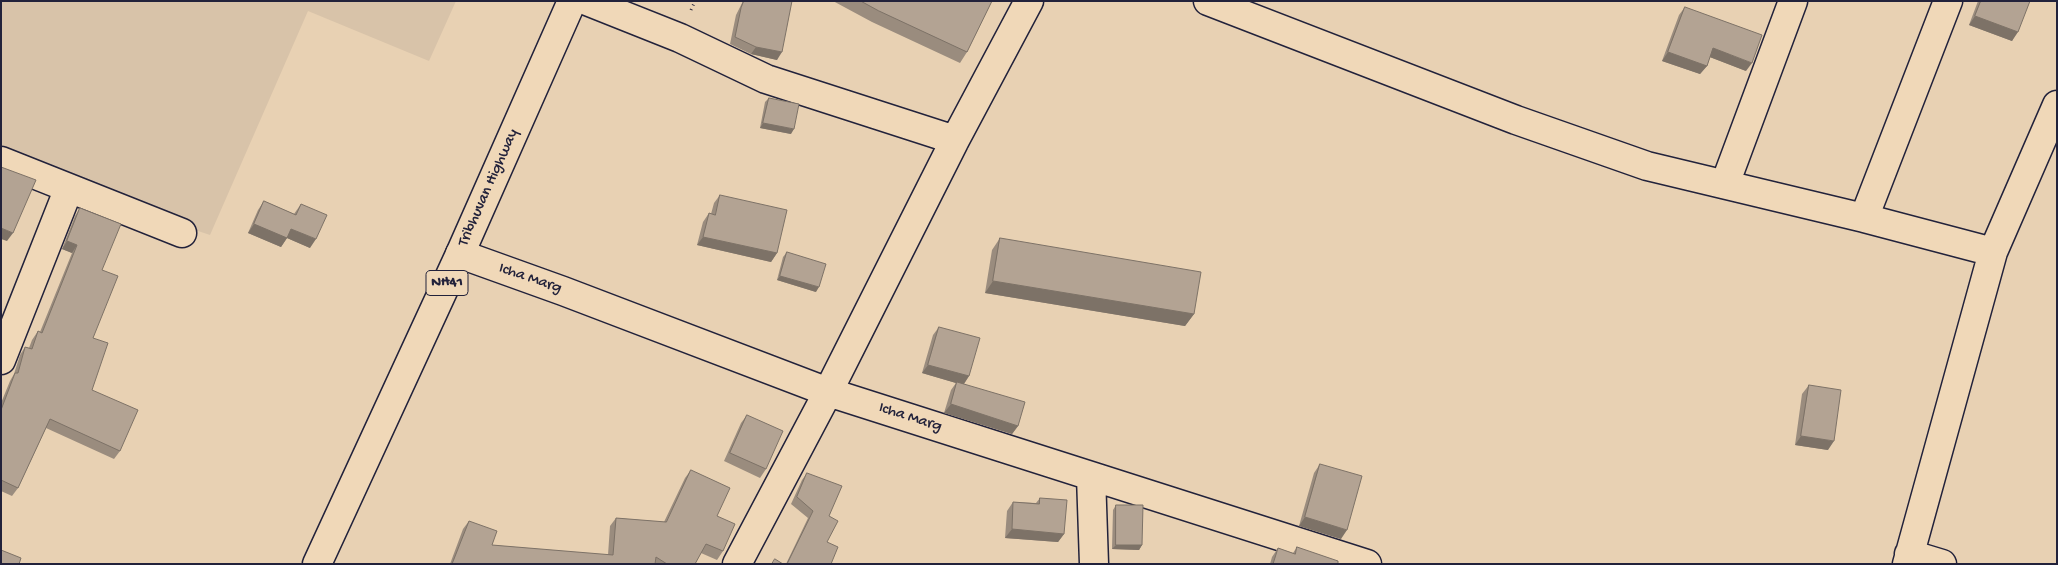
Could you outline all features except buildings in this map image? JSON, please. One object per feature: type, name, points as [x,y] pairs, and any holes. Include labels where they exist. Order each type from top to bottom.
[{"type":"main road","name":"Tribhuvan Highway","points":[[318,564],[460,254],[572,1]]},
{"type":"main road","points":[[587,1],[680,38],[766,79],[955,140]]},
{"type":"main road","points":[[737,564],[828,392],[955,140],[1030,1]]},
{"type":"main road","points":[[1208,1],[1516,120],[1647,166],[1864,218],[1993,252]]},
{"type":"main road","points":[[1726,184],[1793,1]]},
{"type":"main road","points":[[1864,218],[1948,1]]},
{"type":"main road","points":[[1942,564],[1908,559],[1993,252],[2057,105]]},
{"type":"main road","points":[[1,161],[182,233]]},
{"type":"main road","points":[[1,360],[69,188]]},
{"type":"main road","name":"Icha Marg","points":[[460,254],[563,291],[828,392],[1367,564]]},
{"type":"main road","points":[[1090,476],[1094,564]]},
{"type":"shaded area","points":[[1,1],[456,1],[429,61],[308,11],[210,235],[69,188],[1,161]]}]
